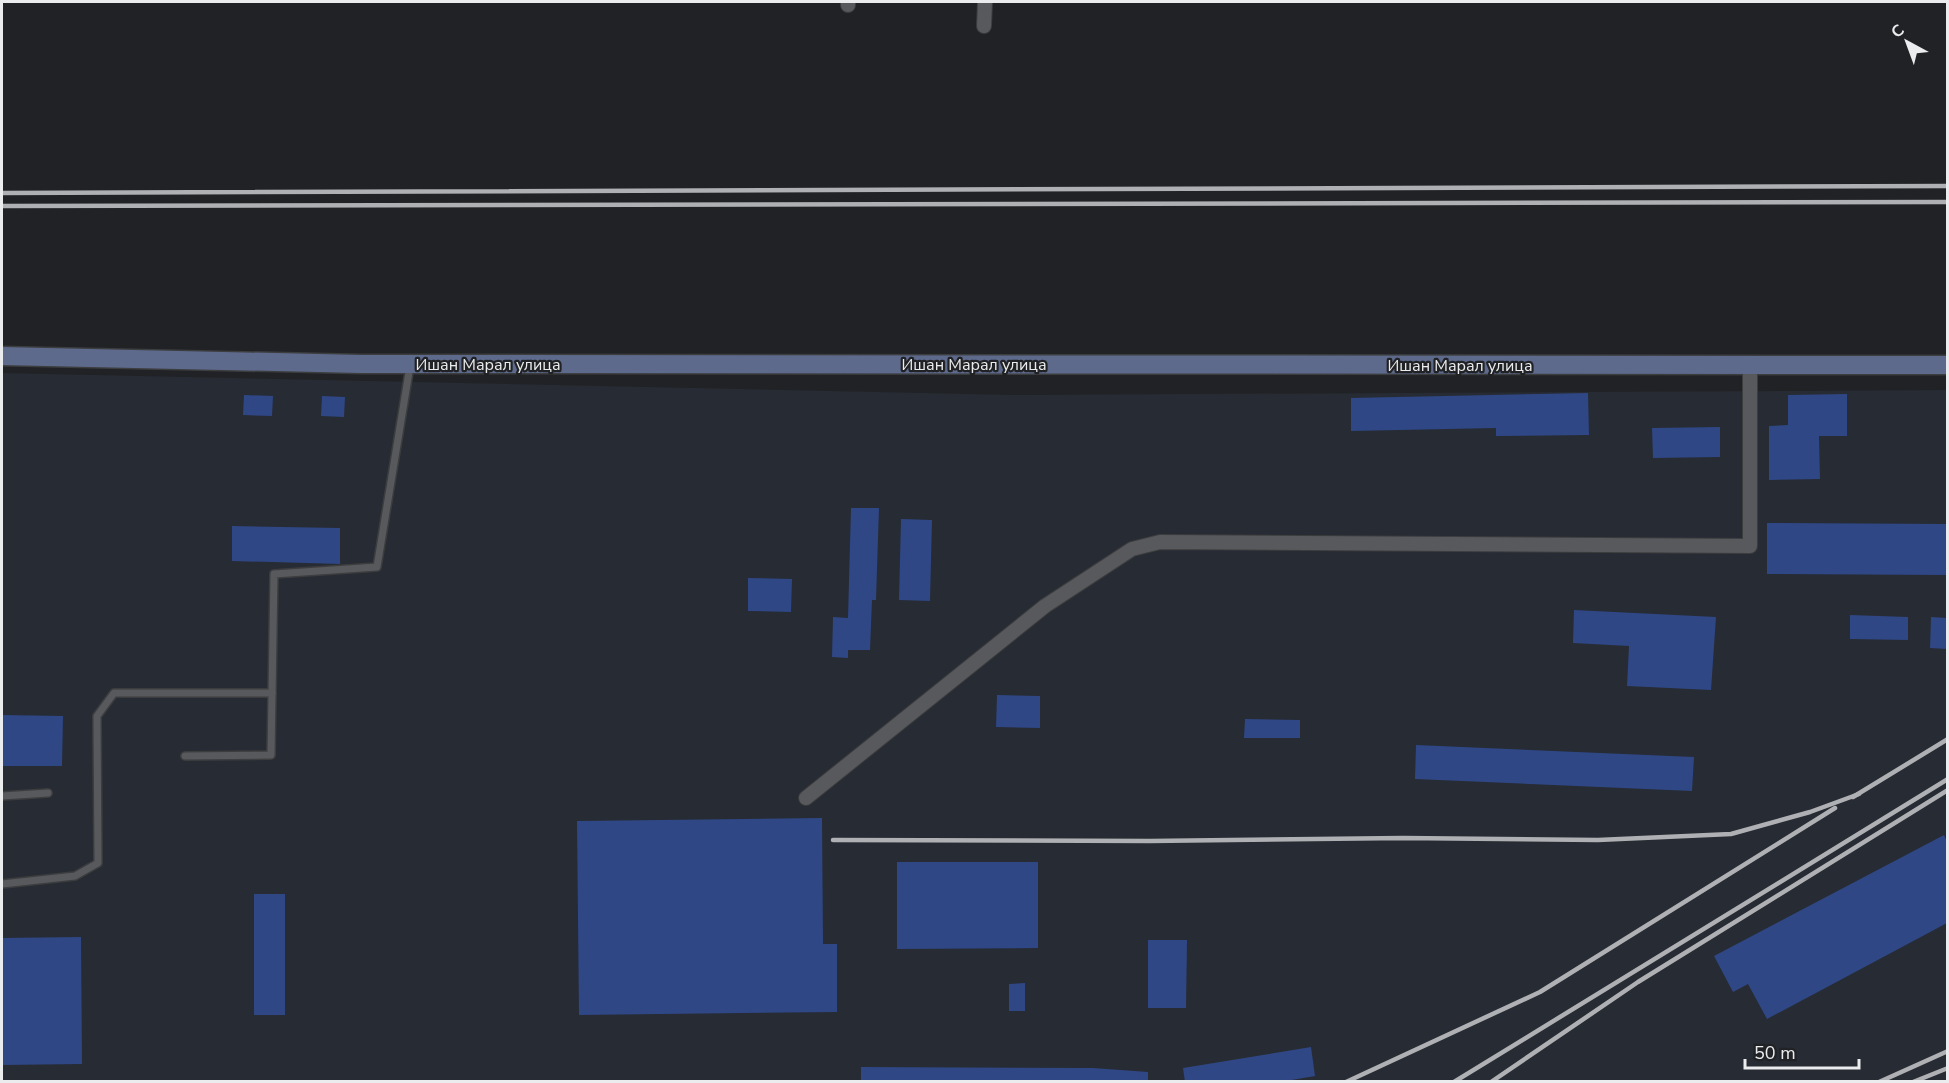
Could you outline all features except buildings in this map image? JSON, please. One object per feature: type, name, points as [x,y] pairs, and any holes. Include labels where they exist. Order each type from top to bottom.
[{"type":"main road","name":"Ишан Марал улица","points":[[2,356],[410,364],[1947,365]]},
{"type":"street","points":[[984,26],[985,2]]},
{"type":"street","points":[[806,798],[1045,606],[1132,549],[1160,542],[1750,546],[1750,365]]},
{"type":"lane","points":[[185,756],[272,754],[274,574],[377,567],[410,364]]},
{"type":"lane","points":[[2,884],[75,876],[98,863],[98,716],[114,693],[272,693]]},
{"type":"lane","points":[[2,796],[48,793]]},
{"type":"shaded area","points":[[2,373],[1014,395],[1947,390],[1947,1081],[2,1082]]},
{"type":"railway","points":[[2,193],[1948,186]]},
{"type":"railway","points":[[2,206],[1948,202]]},
{"type":"railway","points":[[1853,797],[1948,739]]},
{"type":"railway","points":[[1454,1082],[1948,779]]},
{"type":"railway","points":[[1491,1082],[1638,982],[1948,790]]},
{"type":"railway","points":[[833,840],[1150,841],[1403,838],[1598,840],[1731,834],[1810,812],[1859,794]]},
{"type":"railway","points":[[1346,1082],[1540,992],[1835,808]]},
{"type":"railway","points":[[1879,1082],[1948,1051]]},
{"type":"railway","points":[[1913,1082],[1948,1068]]}]
